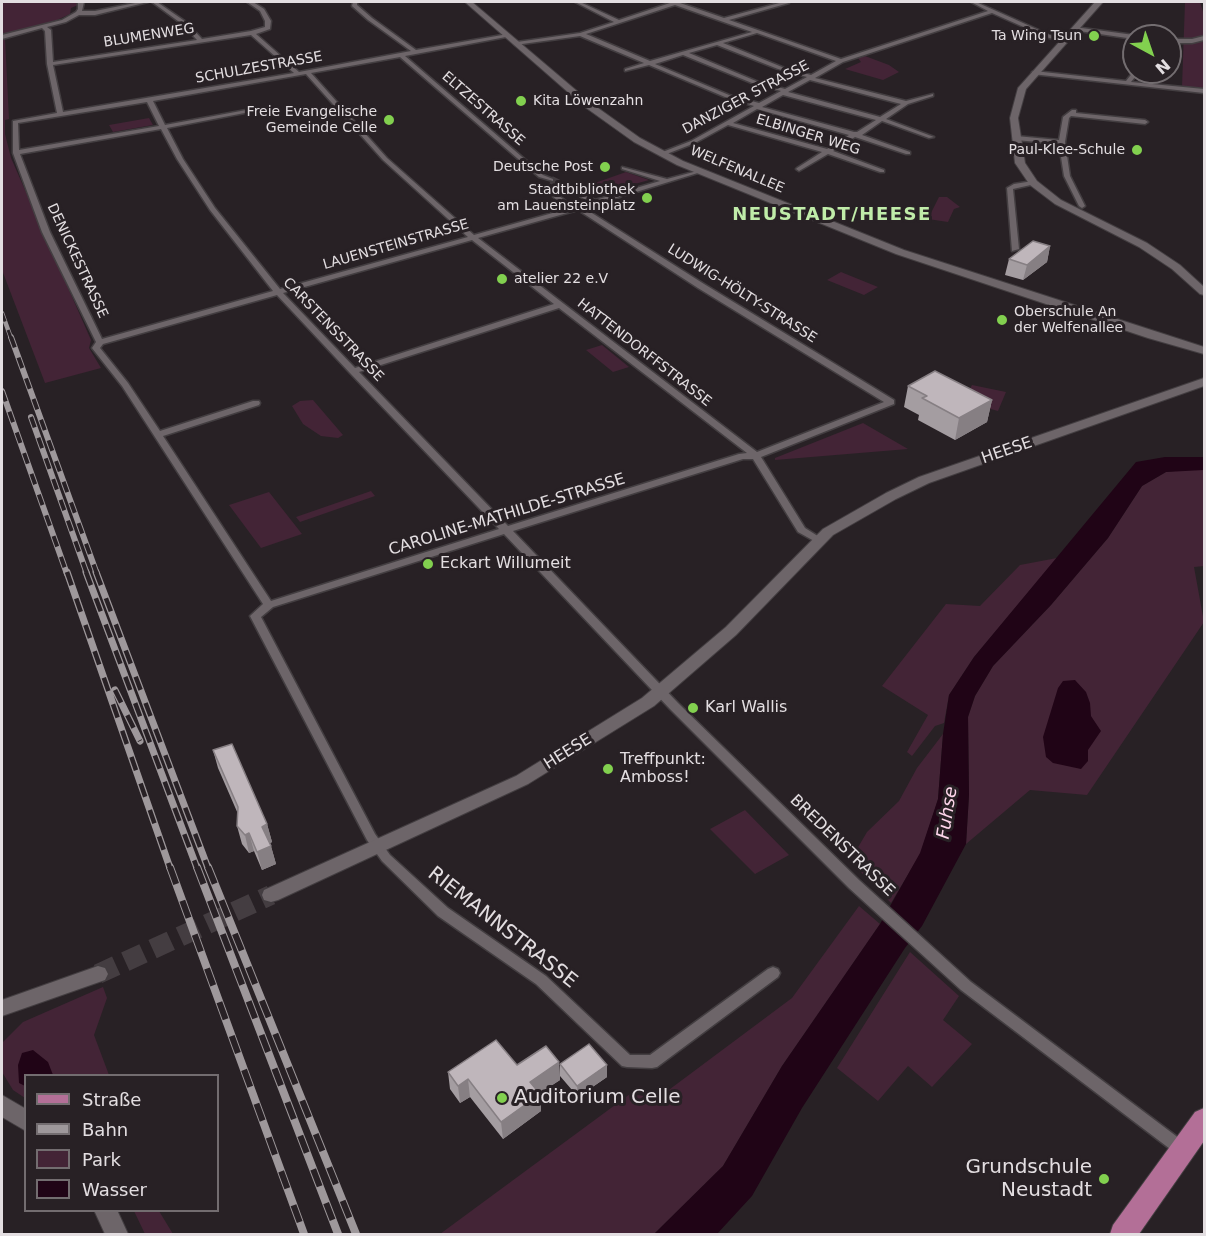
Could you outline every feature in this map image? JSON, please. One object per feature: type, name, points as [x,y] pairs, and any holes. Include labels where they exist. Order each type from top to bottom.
[{"type":"main road","points":[[1123,1234],[1204,1120]]},
{"type":"street","points":[[78,13],[82,6],[81,2]]},
{"type":"street","points":[[2,37],[64,21],[78,13],[95,13],[146,2]]},
{"type":"street","points":[[154,2],[184,23],[200,40]]},
{"type":"street","points":[[250,2],[262,10],[268,21],[268,28],[252,33]]},
{"type":"street","points":[[355,2],[354,5],[370,19],[414,51]]},
{"type":"street","name":"WELFENALLEE","points":[[468,2],[588,105],[662,154],[900,252],[1152,336],[1204,351]]},
{"type":"street","points":[[577,2],[617,21]]},
{"type":"street","points":[[517,44],[581,34],[676,2],[841,60]]},
{"type":"street","points":[[724,20],[787,2]]},
{"type":"street","points":[[973,2],[1048,36],[1064,40]]},
{"type":"street","points":[[1099,2],[1022,88],[1014,118],[1020,163],[1034,183],[1058,202],[1161,256],[1204,292]]},
{"type":"street","name":"DANZIGER STRASSE","points":[[662,154],[693,142],[841,60],[992,10]]},
{"type":"street","points":[[44,27],[48,30],[50,64],[60,113]]},
{"type":"street","points":[[1074,29],[1122,36]]},
{"type":"street","points":[[627,70],[756,32]]},
{"type":"street","points":[[252,33],[298,74]]},
{"type":"street","name":"BLUMENWEG","points":[[50,64],[252,33]]},
{"type":"street","points":[[581,34],[726,96],[856,134],[908,153]]},
{"type":"street","name":"SCHULZESTRASSE","points":[[15,122],[298,74],[506,35]]},
{"type":"street","points":[[1182,41],[1204,38]]},
{"type":"street","points":[[717,44],[780,68],[906,103]]},
{"type":"street","points":[[684,53],[754,82],[881,119],[931,137]]},
{"type":"street","name":"ELTZESTRASSE","points":[[400,54],[542,176],[551,180]]},
{"type":"street","name":"HATTENDORFFSTRASSE","points":[[307,72],[385,159],[472,237],[756,456]]},
{"type":"street","points":[[1034,73],[1122,82]]},
{"type":"street","points":[[1137,84],[1204,91]]},
{"type":"street","points":[[799,169],[906,103],[931,95]]},
{"type":"street","name":"CARSTENSSTRASSE","points":[[149,100],[163,128],[212,209],[278,292],[508,531]]},
{"type":"street","points":[[16,153],[257,110]]},
{"type":"street","points":[[1082,206],[1066,176],[1062,142],[1066,117],[1072,113],[1145,122]]},
{"type":"street","name":"DENICKESTRASSE","points":[[15,122],[16,153],[46,231],[98,345],[269,605]]},
{"type":"street","name":"ELBINGER WEG","points":[[727,123],[828,151],[882,171]]},
{"type":"street","points":[[1016,138],[1062,142]]},
{"type":"street","points":[[624,168],[668,181]]},
{"type":"street","name":"LAUENSTEINSTRASSE","points":[[98,345],[575,209],[699,171]]},
{"type":"street","points":[[1015,249],[1010,188],[1034,183]]},
{"type":"street","points":[[562,185],[571,187],[595,203]]},
{"type":"street","name":"LUDWIG-HÖLTY-STRASSE","points":[[571,187],[553,194],[891,402],[756,456]]},
{"type":"street","points":[[353,371],[560,305]]},
{"type":"street","name":"HEESE","points":[[271,895],[522,780],[661,691],[731,631],[828,532],[891,496],[924,480],[1204,382]]},
{"type":"street","points":[[157,435],[256,403]]},
{"type":"street","points":[[756,456],[801,530],[819,540]]},
{"type":"street","name":"CAROLINE-MATHILDE-STRASSE","points":[[269,605],[731,460],[756,456]]},
{"type":"street","name":"BREDENSTRASSE","points":[[508,531],[661,691],[870,899],[966,986],[1183,1150]]},
{"type":"street","name":"RIEMANNSTRASSE","points":[[269,605],[255,616],[386,858],[442,912],[541,980],[627,1061],[652,1062],[773,973]]},
{"type":"street","points":[[2,1008],[98,974]]},
{"type":"street","points":[[2,1105],[24,1120]]},
{"type":"street","points":[[106,1212],[117,1234]]},
{"type":"green space","points":[[2,2],[75,2],[78,5],[71,8],[70,14],[57,20],[2,35]]},
{"type":"green space","points":[[1185,2],[1200,2],[1204,15],[1204,34],[1202,36],[1204,38],[1204,90],[1182,87]]},
{"type":"green space","points":[[5,38],[9,119],[5,120],[5,134],[11,158],[91,340],[89,348],[101,368],[45,383],[2,270],[2,39]]},
{"type":"green space","points":[[865,56],[889,65],[899,72],[883,80],[845,69],[861,62],[858,58]]},
{"type":"green space","points":[[149,118],[153,125],[113,132],[109,125]]},
{"type":"green space","points":[[626,172],[649,180],[592,196],[578,189]]},
{"type":"green space","points":[[939,197],[947,197],[960,207],[954,209],[948,222],[928,219]]},
{"type":"green space","points":[[841,272],[878,287],[864,295],[827,280]]},
{"type":"green space","points":[[602,345],[629,367],[613,372],[586,350]]},
{"type":"green space","points":[[972,385],[1006,392],[998,411],[964,400]]},
{"type":"green space","points":[[313,400],[343,435],[338,438],[321,436],[303,424],[292,406],[300,401]]},
{"type":"green space","points":[[863,423],[908,449],[775,460],[775,458]]},
{"type":"green space","points":[[1204,470],[1204,566],[1194,567],[1204,622],[1087,795],[1030,790],[966,844],[969,795],[968,717],[975,696],[993,666],[1051,605],[1108,538],[1142,486],[1166,472]]},
{"type":"green space","points":[[371,491],[375,496],[300,522],[296,517]]},
{"type":"green space","points":[[269,492],[302,534],[261,548],[229,505]]},
{"type":"green space","points":[[1057,558],[974,657],[949,695],[944,723],[935,726],[912,756],[907,752],[928,715],[882,686],[946,604],[980,606],[1020,565]]},
{"type":"green space","points":[[943,734],[938,799],[921,853],[891,903],[850,861],[867,832],[899,801],[917,768]]},
{"type":"green space","points":[[745,810],[789,855],[755,874],[710,829]]},
{"type":"green space","points":[[859,906],[880,924],[782,1066],[723,1166],[654,1234],[440,1234],[630,1094],[658,1098],[792,998]]},
{"type":"green space","points":[[910,952],[959,996],[943,1020],[972,1044],[932,1087],[908,1066],[878,1101],[837,1068]]},
{"type":"green space","points":[[103,987],[107,998],[94,1035],[109,1074],[24,1074],[24,1097],[13,1090],[2,1072],[2,1043],[23,1022]]},
{"type":"green space","points":[[134,1212],[160,1212],[173,1234],[145,1234]]},
{"type":"water","name":"Fuhse","points":[[1165,457],[1204,457],[1204,470],[1166,472],[1142,486],[1108,538],[1051,605],[993,666],[975,696],[968,717],[969,795],[966,844],[922,926],[905,948],[802,1108],[752,1196],[717,1234],[654,1234],[723,1166],[782,1066],[880,924],[920,853],[938,799],[943,734],[949,695],[974,657],[1136,462]]},
{"type":"water","points":[[1075,680],[1086,692],[1091,716],[1101,731],[1088,750],[1088,761],[1081,769],[1053,763],[1046,757],[1043,737],[1058,688],[1063,681]]},
{"type":"water","points":[[33,1050],[48,1062],[53,1074],[24,1074],[24,1086],[19,1083],[18,1065],[22,1053]]},
{"type":"building","points":[[1033,241],[1050,246],[1027,265],[1009,259]]},
{"type":"building","points":[[935,371],[992,400],[959,418],[922,398],[927,396],[908,386]]},
{"type":"building","points":[[232,744],[267,824],[262,827],[271,846],[257,852],[249,833],[245,835],[237,826],[238,807],[213,750]]},
{"type":"building","points":[[496,1040],[517,1065],[546,1046],[559,1062],[530,1082],[540,1094],[501,1122],[468,1079],[458,1086],[448,1072]]},
{"type":"building","points":[[589,1044],[607,1065],[577,1086],[560,1064]]},
{"type":"tunnel","points":[[551,180],[562,185]]},
{"type":"tunnel","points":[[98,974],[271,895]]},
{"type":"railway","points":[[2,313],[11,338]]},
{"type":"railway","points":[[11,337],[97,574]]},
{"type":"railway","points":[[2,391],[67,574]]},
{"type":"railway","points":[[31,417],[87,574]]},
{"type":"railway","points":[[67,572],[170,868]]},
{"type":"railway","points":[[86,572],[197,868]]},
{"type":"railway","points":[[96,572],[208,868]]},
{"type":"railway","points":[[115,690],[140,741]]},
{"type":"railway","points":[[170,867],[304,1234]]},
{"type":"railway","points":[[197,867],[338,1234]]},
{"type":"railway","points":[[208,867],[356,1234]]},
{"type":"place","name":"Ta Wing Tsun","points":[[1094,36]]},
{"type":"place","name":"Kita Löwenzahn","points":[[521,101]]},
{"type":"place","name":"Freie Evangelische Gemeinde Celle","points":[[389,120]]},
{"type":"place","name":"Paul-Klee-Schule","points":[[1137,150]]},
{"type":"place","name":"Deutsche Post","points":[[605,167]]},
{"type":"place","name":"Stadtbibliothek am Lauensteinplatz","points":[[647,198]]},
{"type":"place","name":"atelier 22 e.V","points":[[502,279]]},
{"type":"place","name":"Oberschule An der Welfenallee","points":[[1002,320]]},
{"type":"place","name":"Eckart Willumeit","points":[[428,564]]},
{"type":"place","name":"Karl Wallis","points":[[693,708]]},
{"type":"place","name":"Treffpunkt: Amboss!","points":[[608,769]]},
{"type":"place","name":"Auditorium Celle","points":[[502,1098]]},
{"type":"place","name":"Grundschule Neustadt","points":[[1104,1179]]},
{"type":"district","name":"NEUSTADT/HEESE","points":[[832,215]]}]
